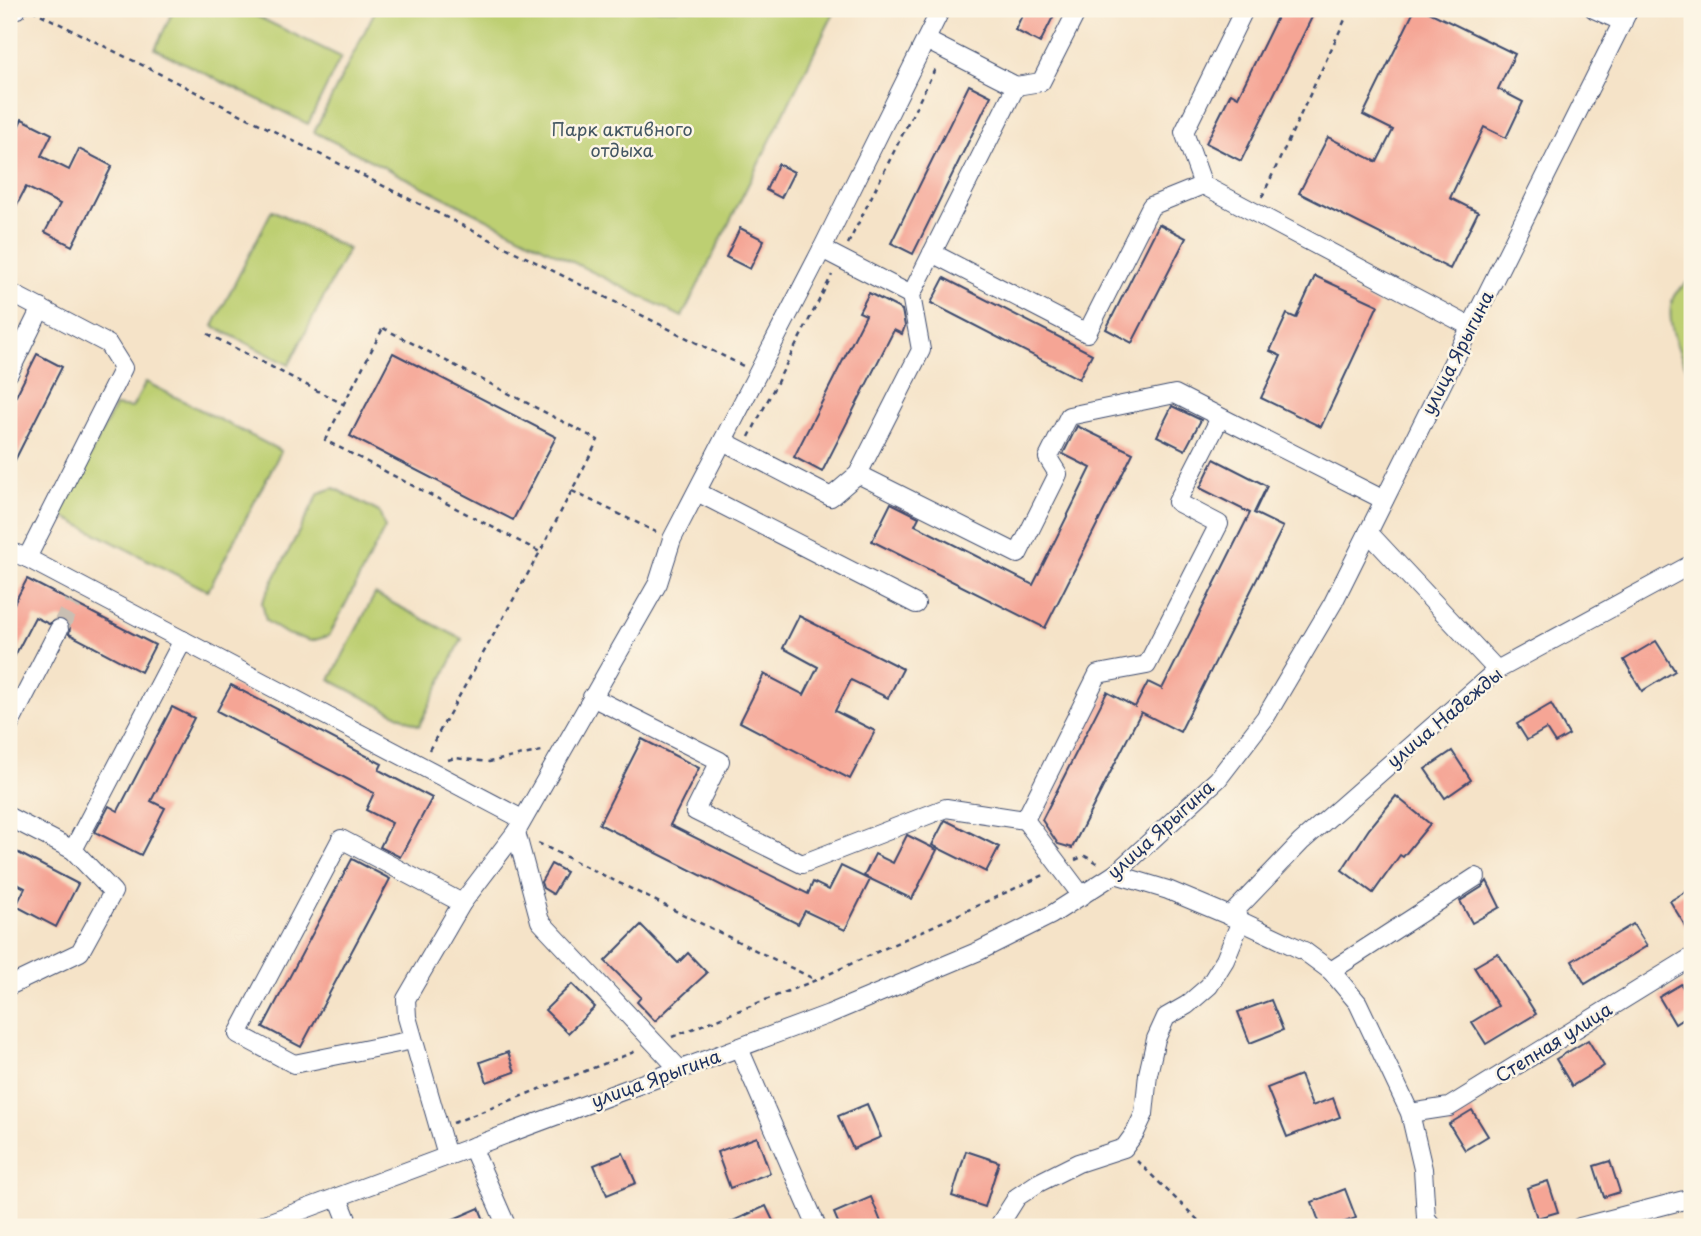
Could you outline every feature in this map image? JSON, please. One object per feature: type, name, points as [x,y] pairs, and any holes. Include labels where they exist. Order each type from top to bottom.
[{"type":"street","points":[[9,10],[17,9]]},
{"type":"street","points":[[447,1156],[407,1017],[406,999],[462,903],[519,825],[658,583],[672,539],[822,249],[941,9]]},
{"type":"street","points":[[926,40],[1016,86],[1041,82],[1078,9]]},
{"type":"street","points":[[1240,9],[1244,10],[1184,132],[1203,185],[1471,327]]},
{"type":"street","points":[[1594,9],[1626,15]]},
{"type":"street","name":"улица Ярыгина","points":[[257,1227],[829,1014],[979,951],[1051,915],[1115,874],[1218,779],[1265,718],[1333,603],[1626,15]]},
{"type":"street","points":[[723,441],[831,497],[858,474],[920,350],[911,295],[1016,86]]},
{"type":"street","points":[[932,253],[1087,333],[1151,206],[1203,185]]},
{"type":"street","points":[[822,249],[911,295]]},
{"type":"street","points":[[9,292],[108,344],[123,368],[27,558]]},
{"type":"street","points":[[9,373],[41,308]]},
{"type":"street","points":[[858,474],[1018,554],[1058,474],[1048,458],[1069,416],[1175,394],[1384,500]]},
{"type":"street","points":[[1025,820],[1098,674],[1147,665],[1219,524],[1177,502],[1220,418]]},
{"type":"street","points":[[697,492],[916,604]]},
{"type":"street","points":[[1368,532],[1497,670]]},
{"type":"street","points":[[9,551],[82,586],[421,765],[519,825],[540,921],[680,1070]]},
{"type":"street","name":"улица Надежды","points":[[1236,919],[1301,842],[1497,670],[1692,564]]},
{"type":"street","points":[[73,603],[82,586]]},
{"type":"street","points":[[9,726],[59,629]]},
{"type":"street","points":[[73,850],[183,640]]},
{"type":"street","points":[[592,697],[720,761],[695,811],[802,864],[946,808],[1025,820],[1082,896]]},
{"type":"street","points":[[9,817],[73,850],[113,892],[80,952],[9,986]]},
{"type":"street","points":[[414,1040],[293,1064],[238,1034],[341,839],[462,903]]},
{"type":"street","points":[[1115,874],[1168,890],[1236,919],[1304,951],[1331,971],[1358,1003],[1410,1113],[1423,1169],[1426,1218],[1433,1227]]},
{"type":"street","points":[[1331,971],[1476,877]]},
{"type":"street","points":[[998,1227],[1017,1197],[1038,1183],[1078,1163],[1124,1149],[1144,1114],[1156,1039],[1166,1017],[1187,1005],[1209,986],[1225,960],[1236,919]]},
{"type":"street","name":"Степная улица","points":[[1410,1113],[1449,1107],[1692,957]]},
{"type":"street","points":[[739,1048],[817,1227]]},
{"type":"street","points":[[472,1147],[507,1227]]},
{"type":"street","points":[[338,1197],[350,1227]]},
{"type":"street","points":[[1580,1227],[1692,1198]]},
{"type":"path","points":[[29,9],[758,374]]},
{"type":"path","points":[[1255,213],[1350,9]]},
{"type":"path","points":[[421,765],[540,552],[598,440],[383,328],[325,440],[540,552]]},
{"type":"path","points":[[208,334],[343,404]]},
{"type":"path","points":[[572,491],[672,539]]},
{"type":"path","points":[[421,765],[456,758],[489,762],[526,756],[564,744]]},
{"type":"path","points":[[519,825],[816,980]]},
{"type":"path","points":[[439,1128],[816,980],[1085,856],[1115,874]]},
{"type":"path","points":[[1124,1149],[1205,1227]]},
{"type":"green space","points":[[174,9],[242,9],[341,57],[308,124],[155,49]]},
{"type":"green space","name":"Парк активного отдыха","points":[[376,9],[836,9],[682,317],[314,132]]},
{"type":"green space","points":[[272,210],[348,249],[289,365],[213,326]]},
{"type":"green space","points":[[1692,279],[1692,378],[1672,328],[1671,307],[1674,295]]},
{"type":"green space","points":[[146,382],[281,451],[208,591],[60,515],[115,406],[132,408]]},
{"type":"green space","points":[[334,488],[379,512],[385,528],[329,636],[311,641],[287,634],[266,621],[262,602],[319,493]]},
{"type":"green space","points":[[375,594],[462,639],[419,726],[330,680]]},
{"type":"building","points":[[1025,9],[1057,9],[1040,43],[1015,30]]},
{"type":"building","points":[[1281,9],[1316,9],[1241,161],[1206,143],[1231,93],[1238,97]]},
{"type":"building","points":[[1415,9],[1423,9],[1515,54],[1498,89],[1523,102],[1506,138],[1484,127],[1450,198],[1478,212],[1450,269],[1299,193],[1328,137],[1377,162],[1393,130],[1363,115]]},
{"type":"building","points":[[969,85],[991,96],[913,254],[891,243]]},
{"type":"building","points":[[22,119],[52,134],[41,156],[69,170],[79,149],[112,166],[72,246],[45,232],[60,204],[26,187],[9,220],[9,146]]},
{"type":"building","points":[[778,164],[794,172],[781,198],[766,190]]},
{"type":"building","points":[[1159,224],[1186,238],[1132,343],[1106,329]]},
{"type":"building","points":[[740,228],[764,240],[750,269],[726,257]]},
{"type":"building","points":[[1315,276],[1378,305],[1321,427],[1261,398],[1281,356],[1270,351],[1287,314],[1296,318]]},
{"type":"building","points":[[944,278],[1092,354],[1079,379],[931,303]]},
{"type":"building","points":[[869,293],[902,310],[905,326],[902,334],[894,330],[822,472],[794,457],[866,315],[859,312]]},
{"type":"building","points":[[393,353],[556,437],[513,520],[350,436]]},
{"type":"building","points":[[37,354],[62,367],[9,472],[9,410]]},
{"type":"building","points":[[1172,406],[1201,420],[1185,450],[1157,436]]},
{"type":"building","points":[[1077,426],[1133,453],[1045,628],[872,541],[891,503],[919,517],[915,525],[1033,585],[1091,468],[1063,454]]},
{"type":"building","points":[[1214,459],[1267,486],[1254,513],[1283,527],[1180,732],[1141,712],[1072,848],[1058,844],[1042,820],[1107,692],[1135,707],[1148,682],[1162,689],[1250,513],[1200,488]]},
{"type":"building","points":[[27,579],[155,645],[141,672],[69,634],[70,628],[65,619],[58,618],[49,624],[35,617],[9,667],[9,613]]},
{"type":"building","points":[[799,616],[903,669],[888,698],[851,680],[835,711],[875,731],[850,779],[740,722],[764,674],[804,695],[818,667],[783,648]]},
{"type":"building","points":[[1656,641],[1675,671],[1642,691],[1624,660]]},
{"type":"building","points":[[231,685],[382,764],[379,770],[432,798],[400,857],[380,847],[392,823],[366,810],[374,793],[217,711]]},
{"type":"building","points":[[1551,704],[1569,735],[1555,743],[1546,729],[1527,740],[1517,724]]},
{"type":"building","points":[[172,707],[194,718],[151,801],[165,808],[141,855],[95,832],[109,806],[118,811]]},
{"type":"building","points":[[642,739],[699,768],[670,825],[808,894],[813,882],[829,890],[841,866],[870,880],[845,930],[805,911],[798,924],[599,824]]},
{"type":"building","points":[[1452,751],[1471,780],[1445,798],[1425,769]]},
{"type":"building","points":[[1396,796],[1430,824],[1403,857],[1400,855],[1373,893],[1342,870],[1369,829]]},
{"type":"building","points":[[945,820],[999,847],[986,872],[932,845]]},
{"type":"building","points":[[907,835],[937,850],[912,899],[864,876],[875,854],[893,863]]},
{"type":"building","points":[[9,848],[78,884],[56,927],[16,906],[25,888],[9,880]]},
{"type":"building","points":[[352,859],[390,879],[301,1047],[263,1027]]},
{"type":"building","points":[[551,864],[566,872],[553,894],[543,888],[541,882]]},
{"type":"building","points":[[1487,881],[1500,907],[1472,923],[1460,901]]},
{"type":"building","points":[[1692,888],[1692,937],[1670,901]]},
{"type":"building","points":[[1633,924],[1647,946],[1585,984],[1572,961]]},
{"type":"building","points":[[641,925],[678,963],[688,953],[707,973],[655,1021],[637,1002],[641,997],[605,961]]},
{"type":"building","points":[[1498,953],[1536,1014],[1486,1044],[1472,1022],[1498,1006],[1474,967]]},
{"type":"building","points":[[572,984],[595,1007],[568,1033],[545,1010]]},
{"type":"building","points":[[1681,984],[1692,1003],[1692,1013],[1675,1024],[1659,997]]},
{"type":"building","points":[[1271,1000],[1283,1030],[1250,1043],[1238,1012]]},
{"type":"building","points":[[1588,1040],[1604,1066],[1572,1086],[1556,1059]]},
{"type":"building","points":[[508,1052],[515,1072],[487,1082],[480,1062]]},
{"type":"building","points":[[1300,1075],[1312,1106],[1333,1098],[1340,1117],[1287,1137],[1267,1088]]},
{"type":"building","points":[[867,1104],[881,1137],[853,1149],[838,1116]]},
{"type":"building","points":[[1472,1110],[1488,1136],[1465,1150],[1449,1124]]},
{"type":"building","points":[[757,1137],[770,1173],[730,1188],[717,1152]]},
{"type":"building","points":[[966,1151],[999,1162],[985,1207],[952,1196]]},
{"type":"building","points":[[623,1153],[636,1183],[607,1195],[594,1165]]},
{"type":"building","points":[[1610,1161],[1620,1192],[1604,1197],[1594,1166]]},
{"type":"building","points":[[1548,1181],[1558,1212],[1537,1218],[1527,1188]]},
{"type":"building","points":[[1345,1189],[1356,1218],[1331,1227],[1321,1227],[1312,1202]]},
{"type":"building","points":[[871,1197],[883,1227],[840,1227],[834,1213]]},
{"type":"building","points":[[766,1206],[776,1227],[720,1227]]},
{"type":"building","points":[[479,1208],[487,1227],[435,1227]]},
{"type":"tunnel","points":[[59,629],[73,603]]}]
